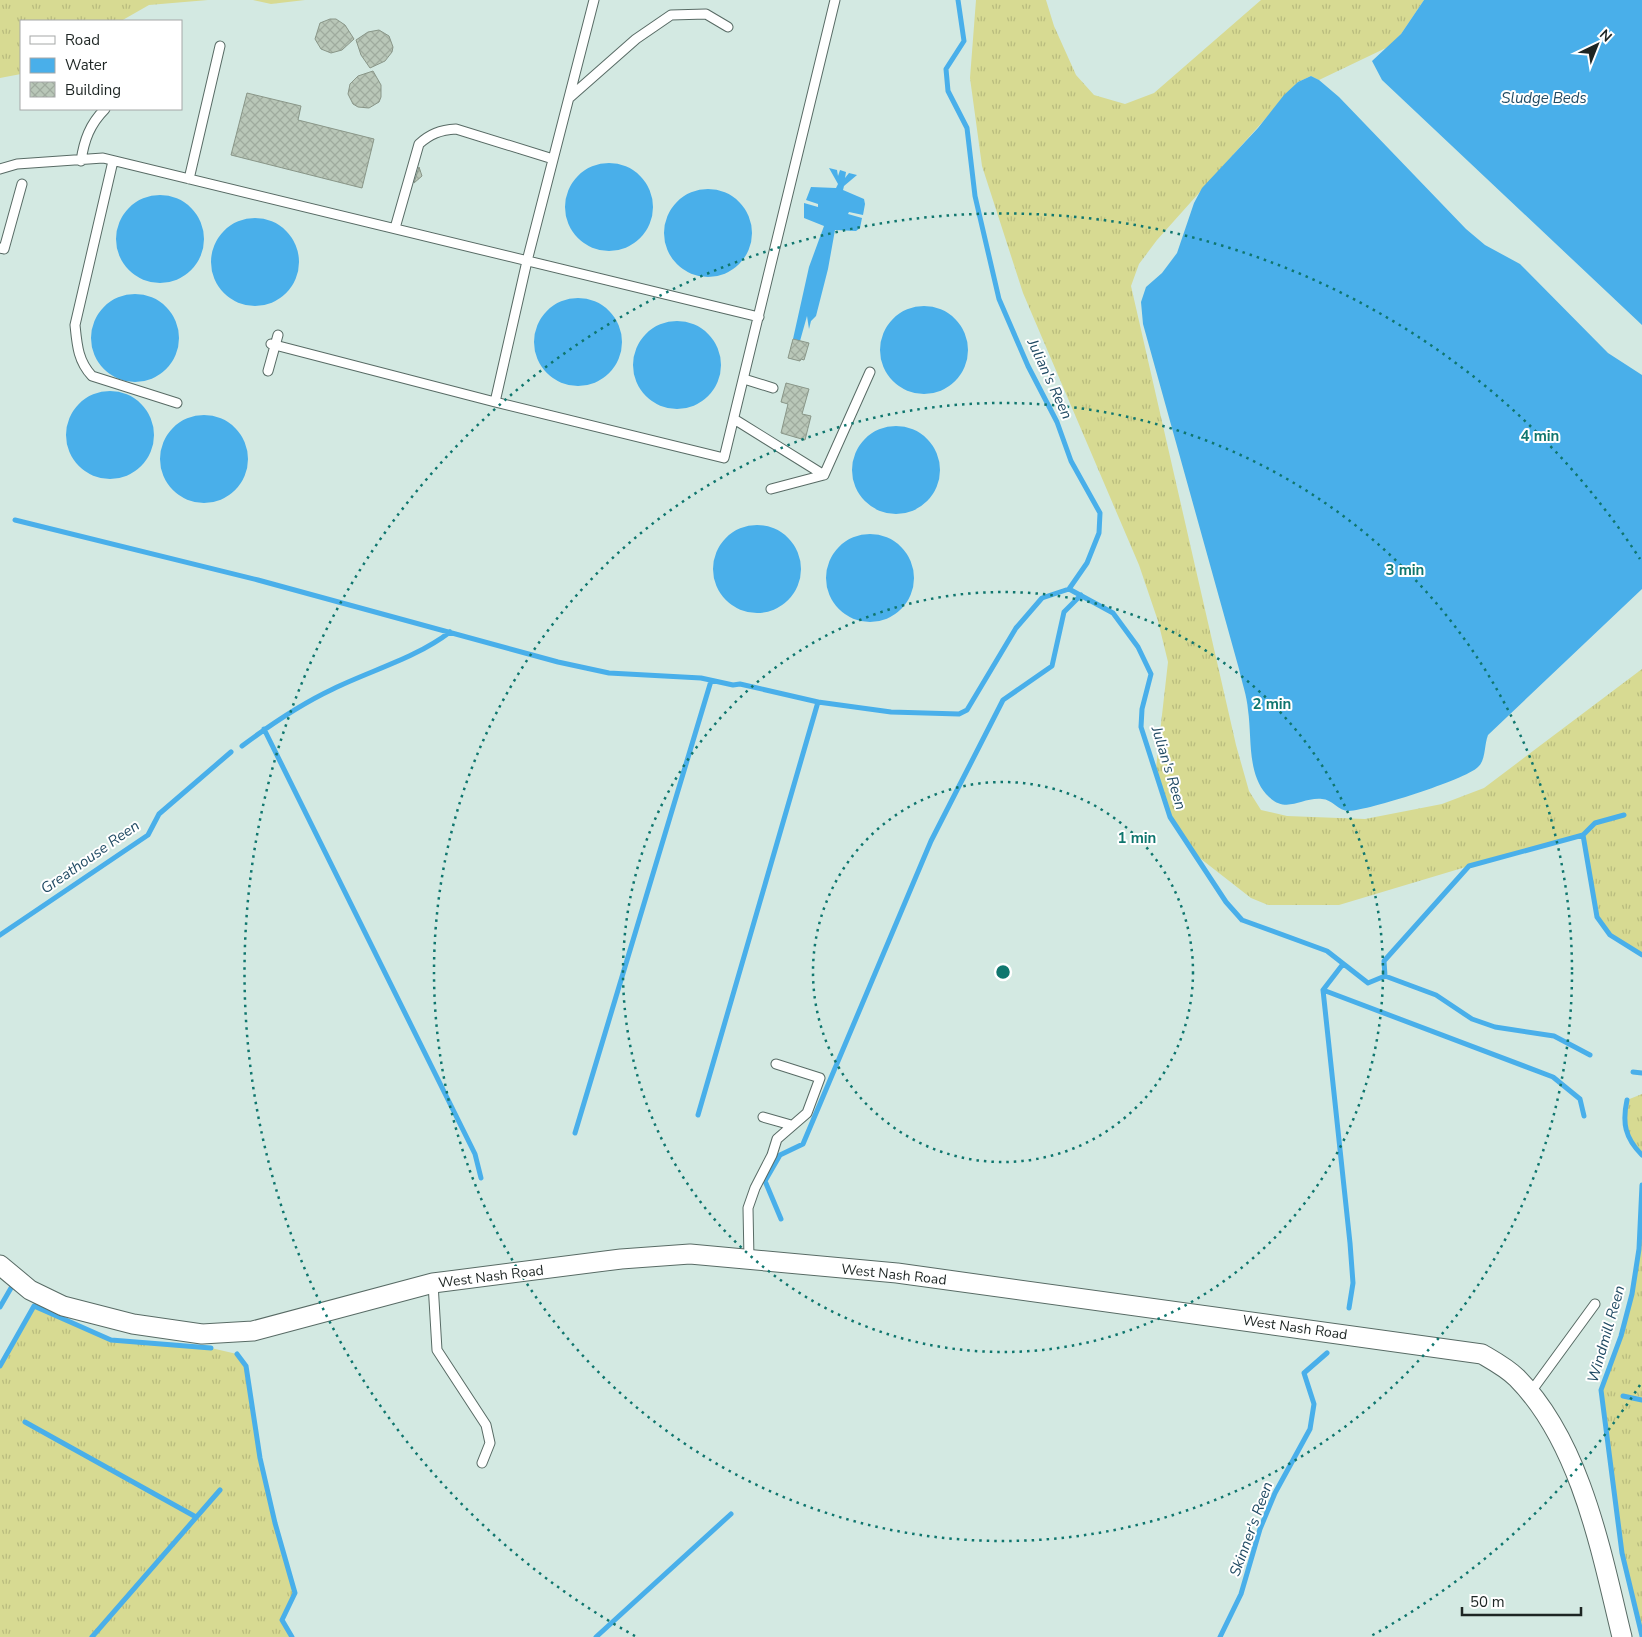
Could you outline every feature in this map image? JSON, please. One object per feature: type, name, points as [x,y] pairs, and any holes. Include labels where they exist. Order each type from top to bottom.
[{"type":"street","name":"West Nash Road","points":[[0,1265],[30,1290],[63,1306],[133,1324],[202,1334],[253,1331],[433,1283],[631,1258],[690,1254],[897,1273],[1482,1354],[1516,1376],[1562,1440],[1574,1467],[1597,1542],[1622,1637]]},
{"type":"lane","points":[[495,402],[527,261],[594,0]]},
{"type":"lane","points":[[274,344],[495,402],[724,458],[835,0]]},
{"type":"lane","points":[[569,98],[636,39],[671,14],[706,14],[728,27]]},
{"type":"lane","points":[[189,179],[220,46]]},
{"type":"lane","points":[[81,160],[84,140],[96,118],[104,110]]},
{"type":"lane","points":[[394,228],[418,144],[428,136],[442,130],[456,129],[553,159]]},
{"type":"lane","points":[[0,169],[17,164],[103,158],[759,317]]},
{"type":"lane","points":[[113,161],[75,325],[82,366],[92,376],[177,403]]},
{"type":"lane","points":[[0,248],[4,249],[22,184]]},
{"type":"lane","points":[[268,371],[278,335]]},
{"type":"lane","points":[[824,475],[870,372]]},
{"type":"lane","points":[[744,379],[773,388]]},
{"type":"lane","points":[[734,419],[824,475]]},
{"type":"lane","points":[[771,489],[824,475]]},
{"type":"lane","points":[[749,1259],[748,1208],[777,1139],[807,1113],[820,1078],[776,1064]]},
{"type":"lane","points":[[763,1117],[791,1125]]},
{"type":"lane","points":[[433,1283],[437,1350],[486,1425],[490,1443],[482,1463]]},
{"type":"lane","points":[[1530,1393],[1595,1304]]},
{"type":"green space","points":[[0,0],[208,0],[149,5],[123,20],[20,20],[20,74],[0,78]]},
{"type":"green space","points":[[253,0],[305,0],[271,4]]},
{"type":"green space","points":[[976,0],[1046,0],[1054,26],[1076,75],[1094,95],[1125,104],[1154,93],[1261,0],[1424,0],[1401,34],[1388,47],[1319,80],[1311,76],[1298,82],[1157,240],[1139,264],[1131,286],[1236,745],[1249,791],[1261,810],[1287,816],[1365,819],[1442,804],[1484,788],[1642,669],[1642,955],[1610,935],[1597,917],[1583,835],[1469,866],[1339,905],[1268,905],[1251,898],[1192,852],[1170,817],[1156,768],[1168,662],[1158,621],[1139,565],[1023,293],[982,166],[970,78]]},
{"type":"green space","points":[[1642,1094],[1642,1155],[1628,1136],[1625,1116],[1627,1100]]},
{"type":"green space","points":[[1642,1185],[1642,1636],[1622,1553],[1601,1390],[1621,1336],[1632,1294],[1639,1249]]},
{"type":"green space","points":[[34,1306],[111,1340],[211,1348],[237,1354],[246,1366],[260,1458],[275,1523],[295,1593],[282,1620],[292,1637],[0,1637],[0,1366]]},
{"type":"water","name":"Sludge Beds","points":[[1424,0],[1642,0],[1642,325],[1382,80],[1372,61],[1401,34]]},
{"type":"water","points":[[1311,76],[1319,80],[1339,97],[1466,229],[1485,245],[1520,264],[1608,353],[1642,375],[1642,589],[1488,735],[1481,764],[1478,767],[1470,773],[1416,794],[1376,806],[1349,811],[1322,799],[1287,805],[1280,804],[1266,794],[1260,785],[1251,754],[1246,695],[1143,324],[1141,302],[1146,287],[1162,273],[1177,253],[1194,203],[1202,188],[1258,128],[1284,95],[1298,82]]},
{"type":"water","points":[[609,163],[626,167],[640,176],[649,190],[653,207],[649,224],[640,238],[626,247],[609,251],[592,247],[578,238],[569,224],[565,207],[569,190],[578,176],[592,167]]},
{"type":"water","points":[[829,168],[837,170],[838,176],[840,170],[846,172],[845,178],[849,173],[857,175],[844,186],[843,190],[864,199],[865,204],[863,215],[849,212],[848,214],[862,218],[860,228],[856,231],[835,230],[828,269],[816,316],[811,321],[809,329],[807,316],[800,341],[793,339],[809,267],[824,226],[804,218],[804,203],[818,207],[818,204],[806,200],[811,187],[836,188],[838,184]]},
{"type":"water","points":[[708,189],[725,193],[739,202],[748,216],[752,233],[748,250],[739,264],[725,273],[708,277],[691,273],[677,264],[668,250],[664,233],[668,216],[677,202],[691,193]]},
{"type":"water","points":[[160,195],[177,199],[191,208],[200,222],[204,239],[200,256],[191,270],[177,279],[160,283],[143,279],[129,270],[120,256],[116,239],[120,222],[129,208],[143,199]]},
{"type":"water","points":[[255,218],[272,222],[286,231],[295,245],[299,262],[295,279],[286,293],[272,302],[255,306],[238,302],[224,293],[215,279],[211,262],[215,245],[224,231],[238,222]]},
{"type":"water","points":[[135,294],[152,298],[166,307],[175,321],[179,338],[175,355],[166,369],[152,378],[135,382],[118,378],[104,369],[95,355],[91,338],[95,321],[104,307],[118,298]]},
{"type":"water","points":[[578,298],[595,302],[609,311],[618,325],[622,342],[618,359],[609,373],[595,382],[578,386],[561,382],[547,373],[538,359],[534,342],[538,325],[547,311],[561,302]]},
{"type":"water","points":[[924,306],[941,310],[955,319],[964,333],[968,350],[964,367],[955,381],[941,390],[924,394],[907,390],[893,381],[884,367],[880,350],[884,333],[893,319],[907,310]]},
{"type":"water","points":[[677,321],[694,325],[708,334],[717,348],[721,365],[717,382],[708,396],[694,405],[677,409],[660,405],[646,396],[637,382],[633,365],[637,348],[646,334],[660,325]]},
{"type":"water","points":[[110,391],[127,395],[141,404],[150,418],[154,435],[150,452],[141,466],[127,475],[110,479],[93,475],[79,466],[70,452],[66,435],[70,418],[79,404],[93,395]]},
{"type":"water","points":[[204,415],[221,419],[235,428],[244,442],[248,459],[244,476],[235,490],[221,499],[204,503],[187,499],[173,490],[164,476],[160,459],[164,442],[173,428],[187,419]]},
{"type":"water","points":[[896,426],[913,430],[927,439],[936,453],[940,470],[936,487],[927,501],[913,510],[896,514],[879,510],[865,501],[856,487],[852,470],[856,453],[865,439],[879,430]]},
{"type":"water","points":[[757,525],[774,529],[788,538],[797,552],[801,569],[797,586],[788,600],[774,609],[757,613],[740,609],[726,600],[717,586],[713,569],[717,552],[726,538],[740,529]]},
{"type":"water","points":[[870,534],[887,538],[901,547],[910,561],[914,578],[910,595],[901,609],[887,618],[870,622],[853,618],[839,609],[830,595],[826,578],[830,561],[839,547],[853,538]]},
{"type":"building","points":[[336,19],[345,25],[354,39],[342,50],[331,53],[321,49],[315,39],[320,23]]},
{"type":"building","points":[[379,30],[389,36],[393,47],[392,52],[385,61],[370,68],[361,55],[356,40],[368,32]]},
{"type":"building","points":[[373,71],[381,85],[379,102],[369,108],[358,107],[353,104],[348,94],[350,84],[358,76]]},
{"type":"building","points":[[247,93],[301,106],[298,120],[374,139],[362,188],[231,155]]},
{"type":"building","points":[[419,167],[422,176],[414,183]]},
{"type":"building","points":[[793,339],[809,343],[804,360],[788,358]]},
{"type":"building","points":[[786,383],[809,389],[802,414],[811,416],[805,440],[781,433],[788,404],[781,402]]},
{"type":"waterway","name":"Julian's Reen","points":[[958,0],[964,41],[946,69],[948,91],[967,128],[975,196],[999,299],[1028,366],[1057,422],[1071,461],[1100,513],[1099,533],[1087,563],[1069,589],[1113,613],[1138,647],[1151,674],[1142,709],[1141,727],[1170,817],[1226,902],[1242,920],[1327,951],[1368,983],[1385,976],[1436,995],[1472,1019],[1495,1027],[1554,1036],[1590,1055]]},
{"type":"waterway","points":[[15,520],[258,580],[558,662],[609,673],[701,678],[733,685],[740,684],[818,702],[891,712],[959,714],[967,710],[1016,628],[1042,598],[1069,589]]},
{"type":"waterway","points":[[781,1219],[765,1181],[780,1155],[803,1144],[931,841],[1003,700],[1052,666],[1064,612],[1081,595]]},
{"type":"waterway","points":[[242,746],[309,701],[423,649],[450,632]]},
{"type":"waterway","points":[[575,1133],[711,681]]},
{"type":"waterway","points":[[698,1115],[818,702]]},
{"type":"waterway","points":[[264,729],[475,1154],[481,1178]]},
{"type":"waterway","name":"Greathouse Reen","points":[[0,935],[148,835],[159,814],[231,752]]},
{"type":"waterway","points":[[1385,976],[1384,961],[1469,866],[1583,835],[1595,823],[1624,815]]},
{"type":"waterway","points":[[1583,835],[1597,917],[1610,935],[1642,955]]},
{"type":"waterway","points":[[1343,964],[1323,990],[1350,1243],[1353,1283],[1349,1308]]},
{"type":"waterway","points":[[1323,990],[1553,1077],[1580,1099],[1584,1116]]},
{"type":"waterway","name":"Julian's Reen","points":[[1633,1072],[1642,1073]]},
{"type":"waterway","name":"Windmill Reen","points":[[1627,1100],[1626,1130],[1636,1149],[1642,1155]]},
{"type":"waterway","name":"Windmill Reen","points":[[1642,1185],[1639,1249],[1632,1294],[1621,1336],[1601,1390],[1622,1553],[1642,1636]]},
{"type":"waterway","points":[[0,1307],[11,1288]]},
{"type":"waterway","points":[[0,1366],[34,1306],[111,1340],[211,1348]]},
{"type":"waterway","name":"Skinner's Reen","points":[[1220,1637],[1241,1594],[1260,1529],[1275,1493],[1310,1429],[1314,1404],[1304,1373],[1327,1353]]},
{"type":"waterway","points":[[237,1354],[246,1366],[260,1458],[275,1523],[295,1593],[282,1620],[292,1637]]},
{"type":"waterway","points":[[1623,1396],[1642,1400]]},
{"type":"waterway","points":[[25,1422],[196,1517]]},
{"type":"waterway","points":[[92,1637],[220,1490]]},
{"type":"waterway","points":[[596,1637],[731,1514]]}]
